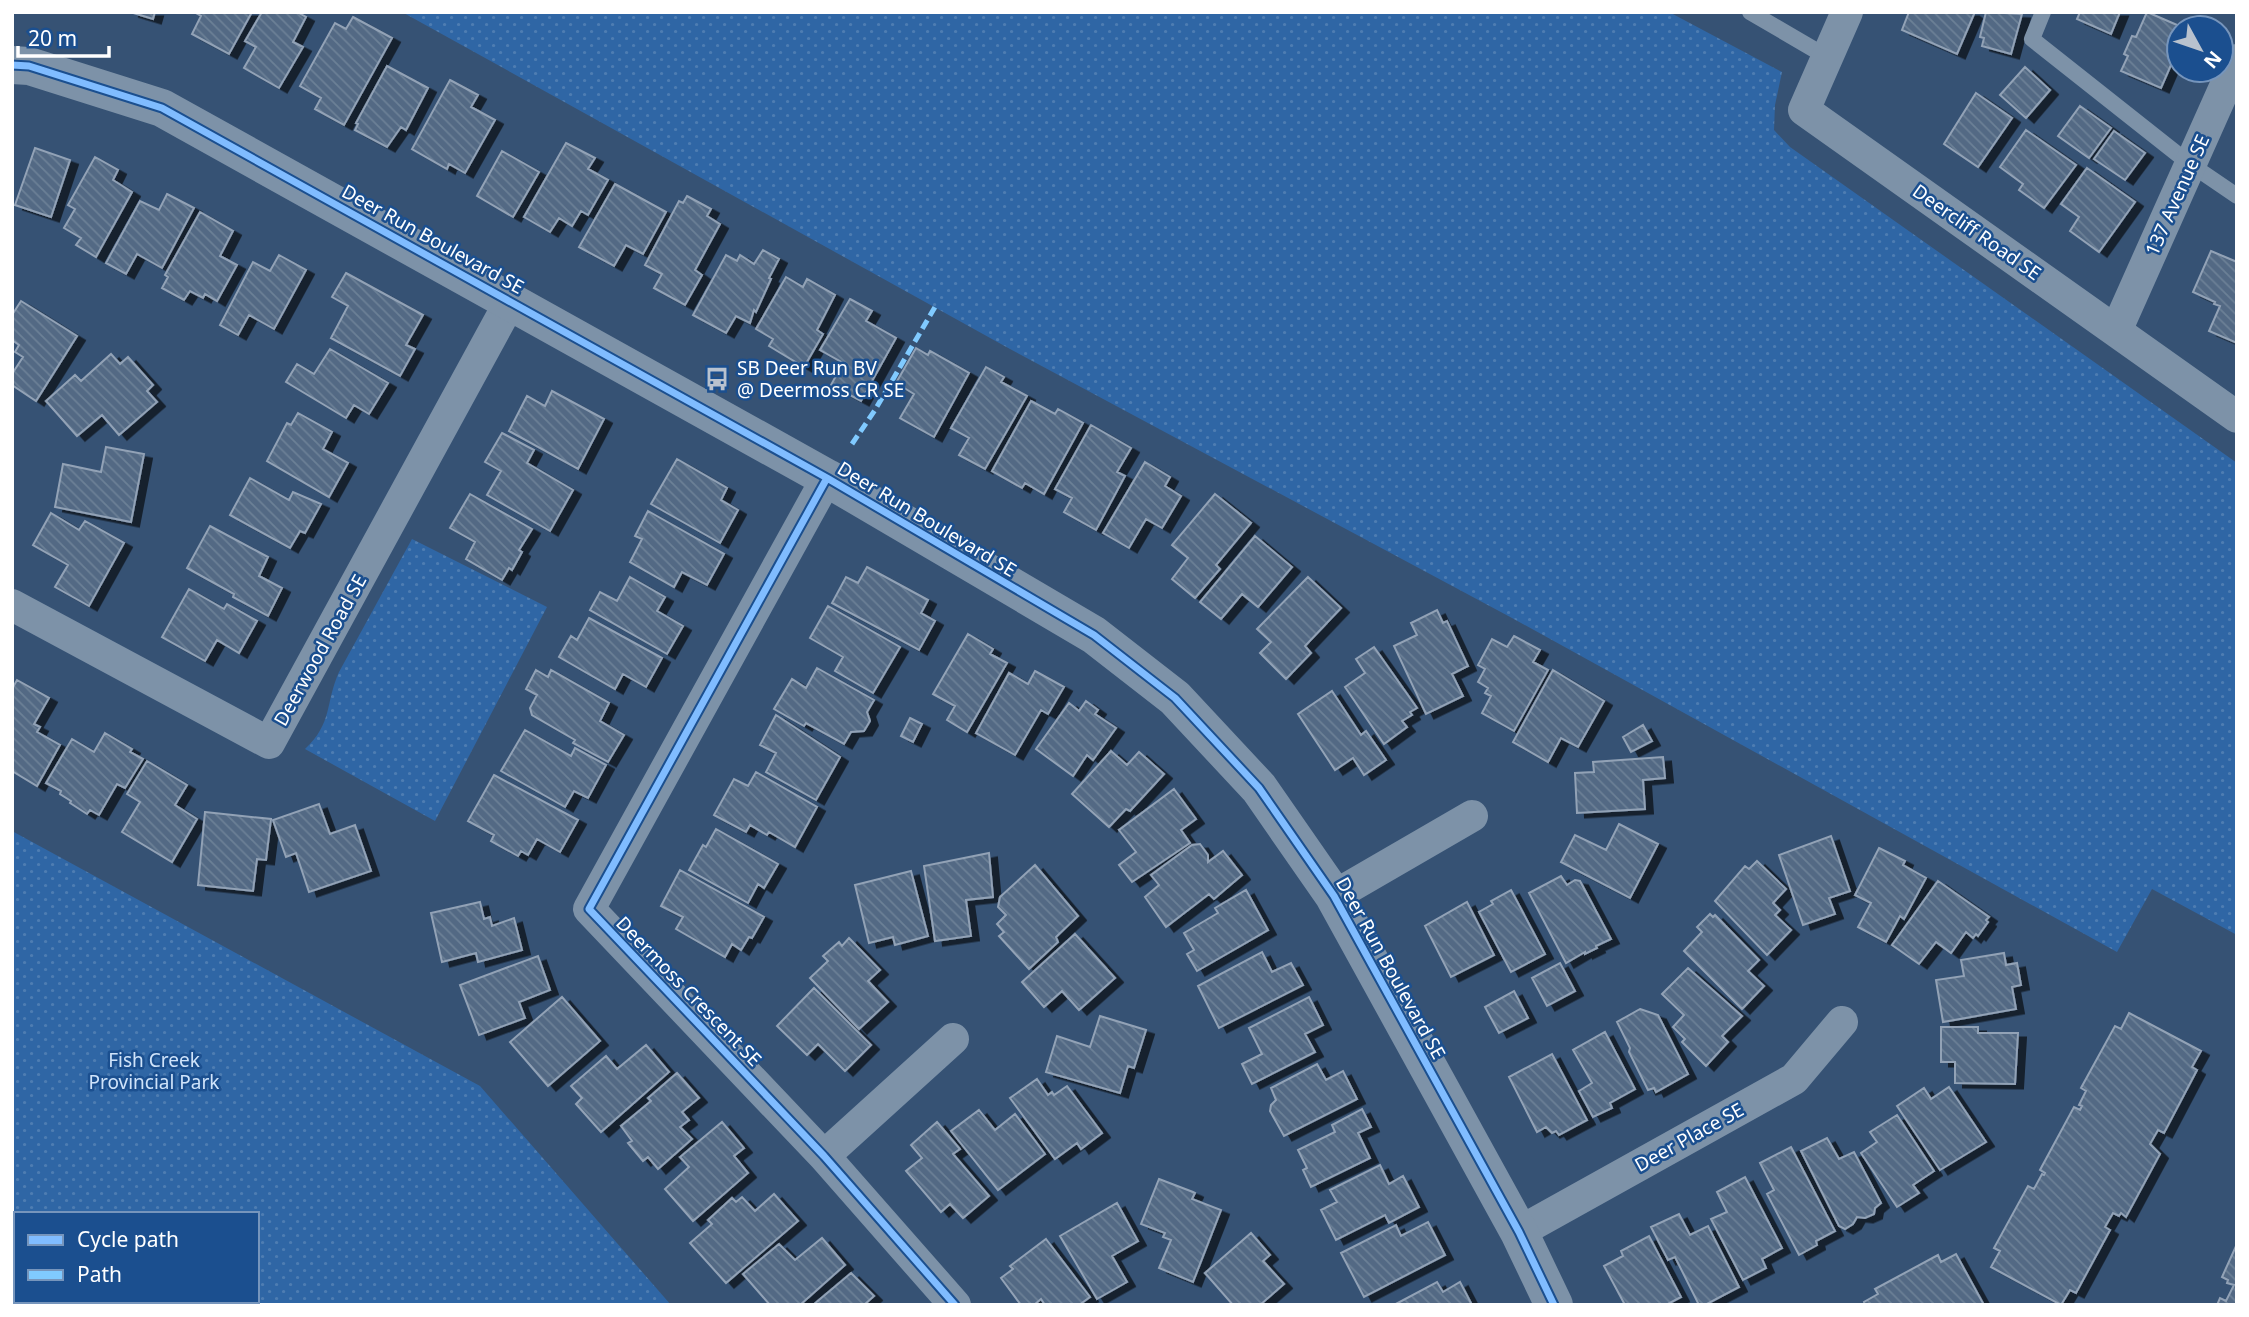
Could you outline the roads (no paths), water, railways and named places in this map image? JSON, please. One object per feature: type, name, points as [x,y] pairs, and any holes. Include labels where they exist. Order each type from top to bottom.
[{"type":"street","name":"Deercliff Road SE","points":[[1847,12],[1804,110],[2237,417]]},
{"type":"street","name":"137 Avenue SE","points":[[2116,331],[2237,60]]},
{"type":"street","name":"Deer Run Boulevard SE","points":[[12,65],[29,66],[162,108],[827,478],[1094,635],[1175,698],[1259,788],[1334,896],[1518,1232],[1554,1305]]},
{"type":"street","name":"Deerwood Road SE","points":[[12,605],[269,743],[511,300]]},
{"type":"street","name":"Deermoss Crescent SE","points":[[827,478],[589,909],[824,1156],[955,1305]]},
{"type":"street","points":[[1334,896],[1472,816]]},
{"type":"street","name":"Deer Place SE","points":[[1518,1232],[1794,1079],[1842,1022]]},
{"type":"street","points":[[824,1156],[953,1039]]},
{"type":"lane","points":[[1750,12],[1827,57]]},
{"type":"lane","points":[[2043,12],[2032,39],[2190,164],[2237,196]]},
{"type":"place","name":"SB Deer Run BV @ Deermoss CR SE","points":[[717,379]]},
{"type":"park label","name":"Fish Creek Provincial Park","points":[[154,1071]]}]
